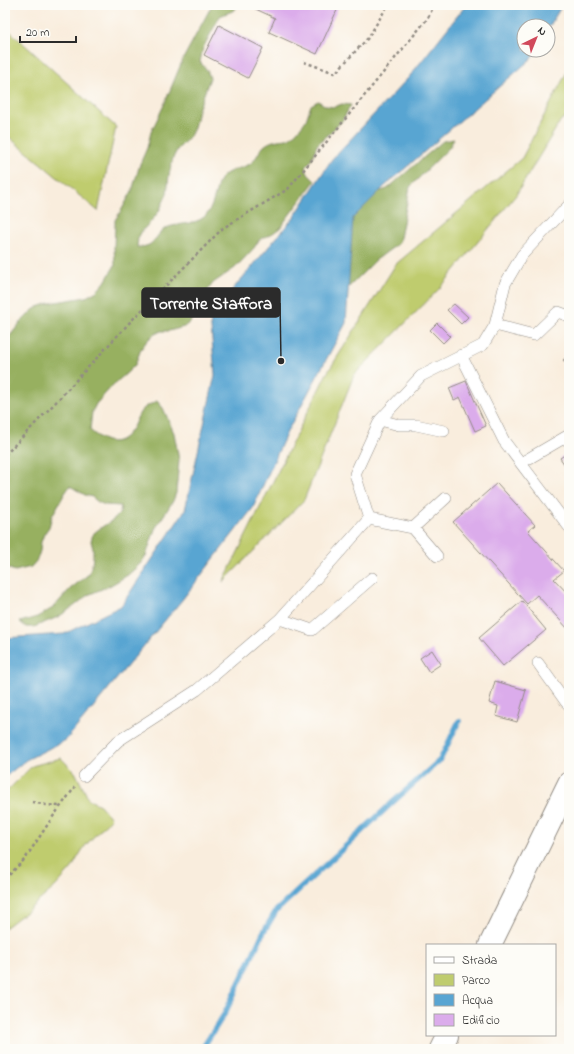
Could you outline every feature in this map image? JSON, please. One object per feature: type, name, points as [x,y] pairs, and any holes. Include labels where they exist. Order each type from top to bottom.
[{"type":"street","points":[[490,944],[569,783]]},
{"type":"street","points":[[440,1049],[446,1036]]},
{"type":"lane","points":[[369,519],[355,474],[380,420],[421,376],[483,345],[496,325],[505,284],[522,255],[569,205]]},
{"type":"lane","points":[[496,325],[534,335],[558,312],[569,316]]},
{"type":"lane","points":[[461,355],[504,441],[569,527]]},
{"type":"lane","points":[[380,420],[399,425],[416,425],[444,431]]},
{"type":"lane","points":[[521,463],[569,435]]},
{"type":"lane","points":[[413,528],[446,498]]},
{"type":"lane","points":[[369,519],[413,528],[437,556]]},
{"type":"lane","points":[[84,776],[118,741],[197,690],[280,619],[369,519]]},
{"type":"lane","points":[[280,619],[312,630],[372,578]]},
{"type":"lane","points":[[538,663],[569,705]]},
{"type":"path","points":[[304,62],[335,73],[368,38],[388,5]]},
{"type":"path","points":[[5,455],[131,321],[223,228],[288,189],[428,18],[434,5]]},
{"type":"path","points":[[5,879],[25,859],[61,806],[84,776]]},
{"type":"path","points":[[32,802],[61,806]]},
{"type":"green space","points":[[212,5],[237,5],[235,10],[220,16],[203,48],[200,62],[207,70],[210,78],[198,110],[194,128],[190,136],[177,150],[173,158],[167,194],[159,211],[138,238],[137,247],[149,245],[166,228],[191,223],[204,217],[211,207],[221,178],[230,171],[251,163],[262,148],[267,144],[287,139],[292,136],[306,120],[311,105],[318,101],[326,106],[334,107],[342,104],[351,105],[342,121],[317,145],[311,161],[305,167],[308,174],[315,181],[280,228],[259,240],[254,248],[235,268],[213,283],[202,297],[196,313],[191,321],[184,327],[169,331],[161,331],[153,335],[141,349],[135,365],[113,385],[96,404],[92,412],[90,430],[102,439],[114,442],[124,437],[129,432],[141,411],[157,401],[163,408],[174,433],[179,460],[176,493],[173,501],[155,529],[146,556],[128,575],[111,585],[88,595],[58,617],[34,627],[26,627],[20,622],[37,617],[53,608],[70,589],[89,574],[93,557],[91,541],[93,534],[120,513],[121,506],[105,505],[70,486],[52,516],[49,527],[41,542],[37,560],[31,567],[15,571],[7,568],[5,565],[5,342],[21,322],[38,307],[50,303],[86,297],[97,291],[105,282],[115,265],[115,220],[132,191],[151,132],[183,59]]},
{"type":"green space","points":[[5,27],[116,127],[98,211],[5,134]]},
{"type":"green space","points":[[569,68],[569,115],[561,120],[516,195],[441,287],[354,375],[304,500],[223,582],[326,375],[396,264],[522,158]]},
{"type":"green space","points":[[454,139],[449,148],[410,187],[399,243],[376,260],[343,293],[312,261],[369,195],[387,189],[443,141]]},
{"type":"green space","points":[[61,758],[75,772],[89,800],[100,805],[111,818],[85,846],[72,868],[55,887],[5,928],[5,793],[32,766]]},
{"type":"water","points":[[466,5],[562,5],[554,18],[516,18],[516,58],[531,59],[385,186],[353,218],[346,323],[287,432],[253,508],[182,600],[66,740],[26,760],[5,777],[5,638],[64,634],[121,606],[185,510],[215,375],[210,316],[294,217],[332,159],[409,77]]},
{"type":"building","points":[[247,5],[332,5],[338,8],[317,54],[269,32],[275,18]]},
{"type":"building","points":[[219,25],[263,48],[248,78],[204,55]]},
{"type":"building","points":[[454,304],[468,317],[461,324],[447,310]]},
{"type":"building","points":[[437,323],[450,336],[443,343],[430,330]]},
{"type":"building","points":[[569,354],[569,367],[563,360]]},
{"type":"building","points":[[466,381],[486,426],[475,431],[460,397],[454,400],[449,388]]},
{"type":"building","points":[[569,452],[569,471],[560,458]]},
{"type":"building","points":[[497,483],[535,525],[528,531],[564,571],[554,579],[569,595],[569,630],[537,595],[527,604],[453,522]]},
{"type":"building","points":[[522,601],[546,630],[503,666],[479,638]]},
{"type":"building","points":[[432,650],[441,664],[429,672],[420,658]]},
{"type":"building","points":[[495,681],[526,690],[517,722],[496,716],[498,706],[489,703]]},
{"type":"waterway","points":[[202,1049],[225,1013],[263,933],[276,911],[440,760],[459,721]]},
{"type":"place","name":"Torrente Staffora","points":[[281,361]]}]
